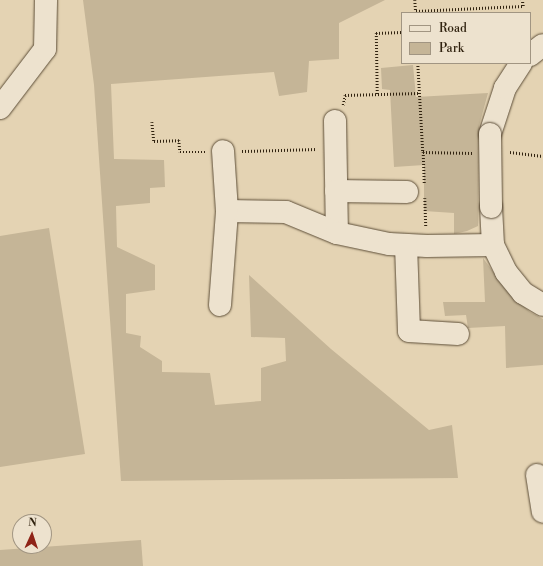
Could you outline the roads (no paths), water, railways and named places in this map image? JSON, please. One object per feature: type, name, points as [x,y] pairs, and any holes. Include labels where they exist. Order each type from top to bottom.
[{"type":"street","points":[[0,108],[45,49],[46,0]]},
{"type":"street","points":[[531,54],[543,45]]},
{"type":"street","points":[[520,64],[505,88],[490,134],[493,245],[506,272],[523,292],[543,305]]},
{"type":"street","points":[[335,120],[337,233]]},
{"type":"street","points":[[220,305],[226,211],[223,151]]},
{"type":"street","points":[[336,192],[407,192]]},
{"type":"street","points":[[226,211],[286,212],[337,233],[416,246],[493,245]]},
{"type":"street","points":[[416,246],[409,331],[458,334]]},
{"type":"street","points":[[537,475],[543,509]]}]
